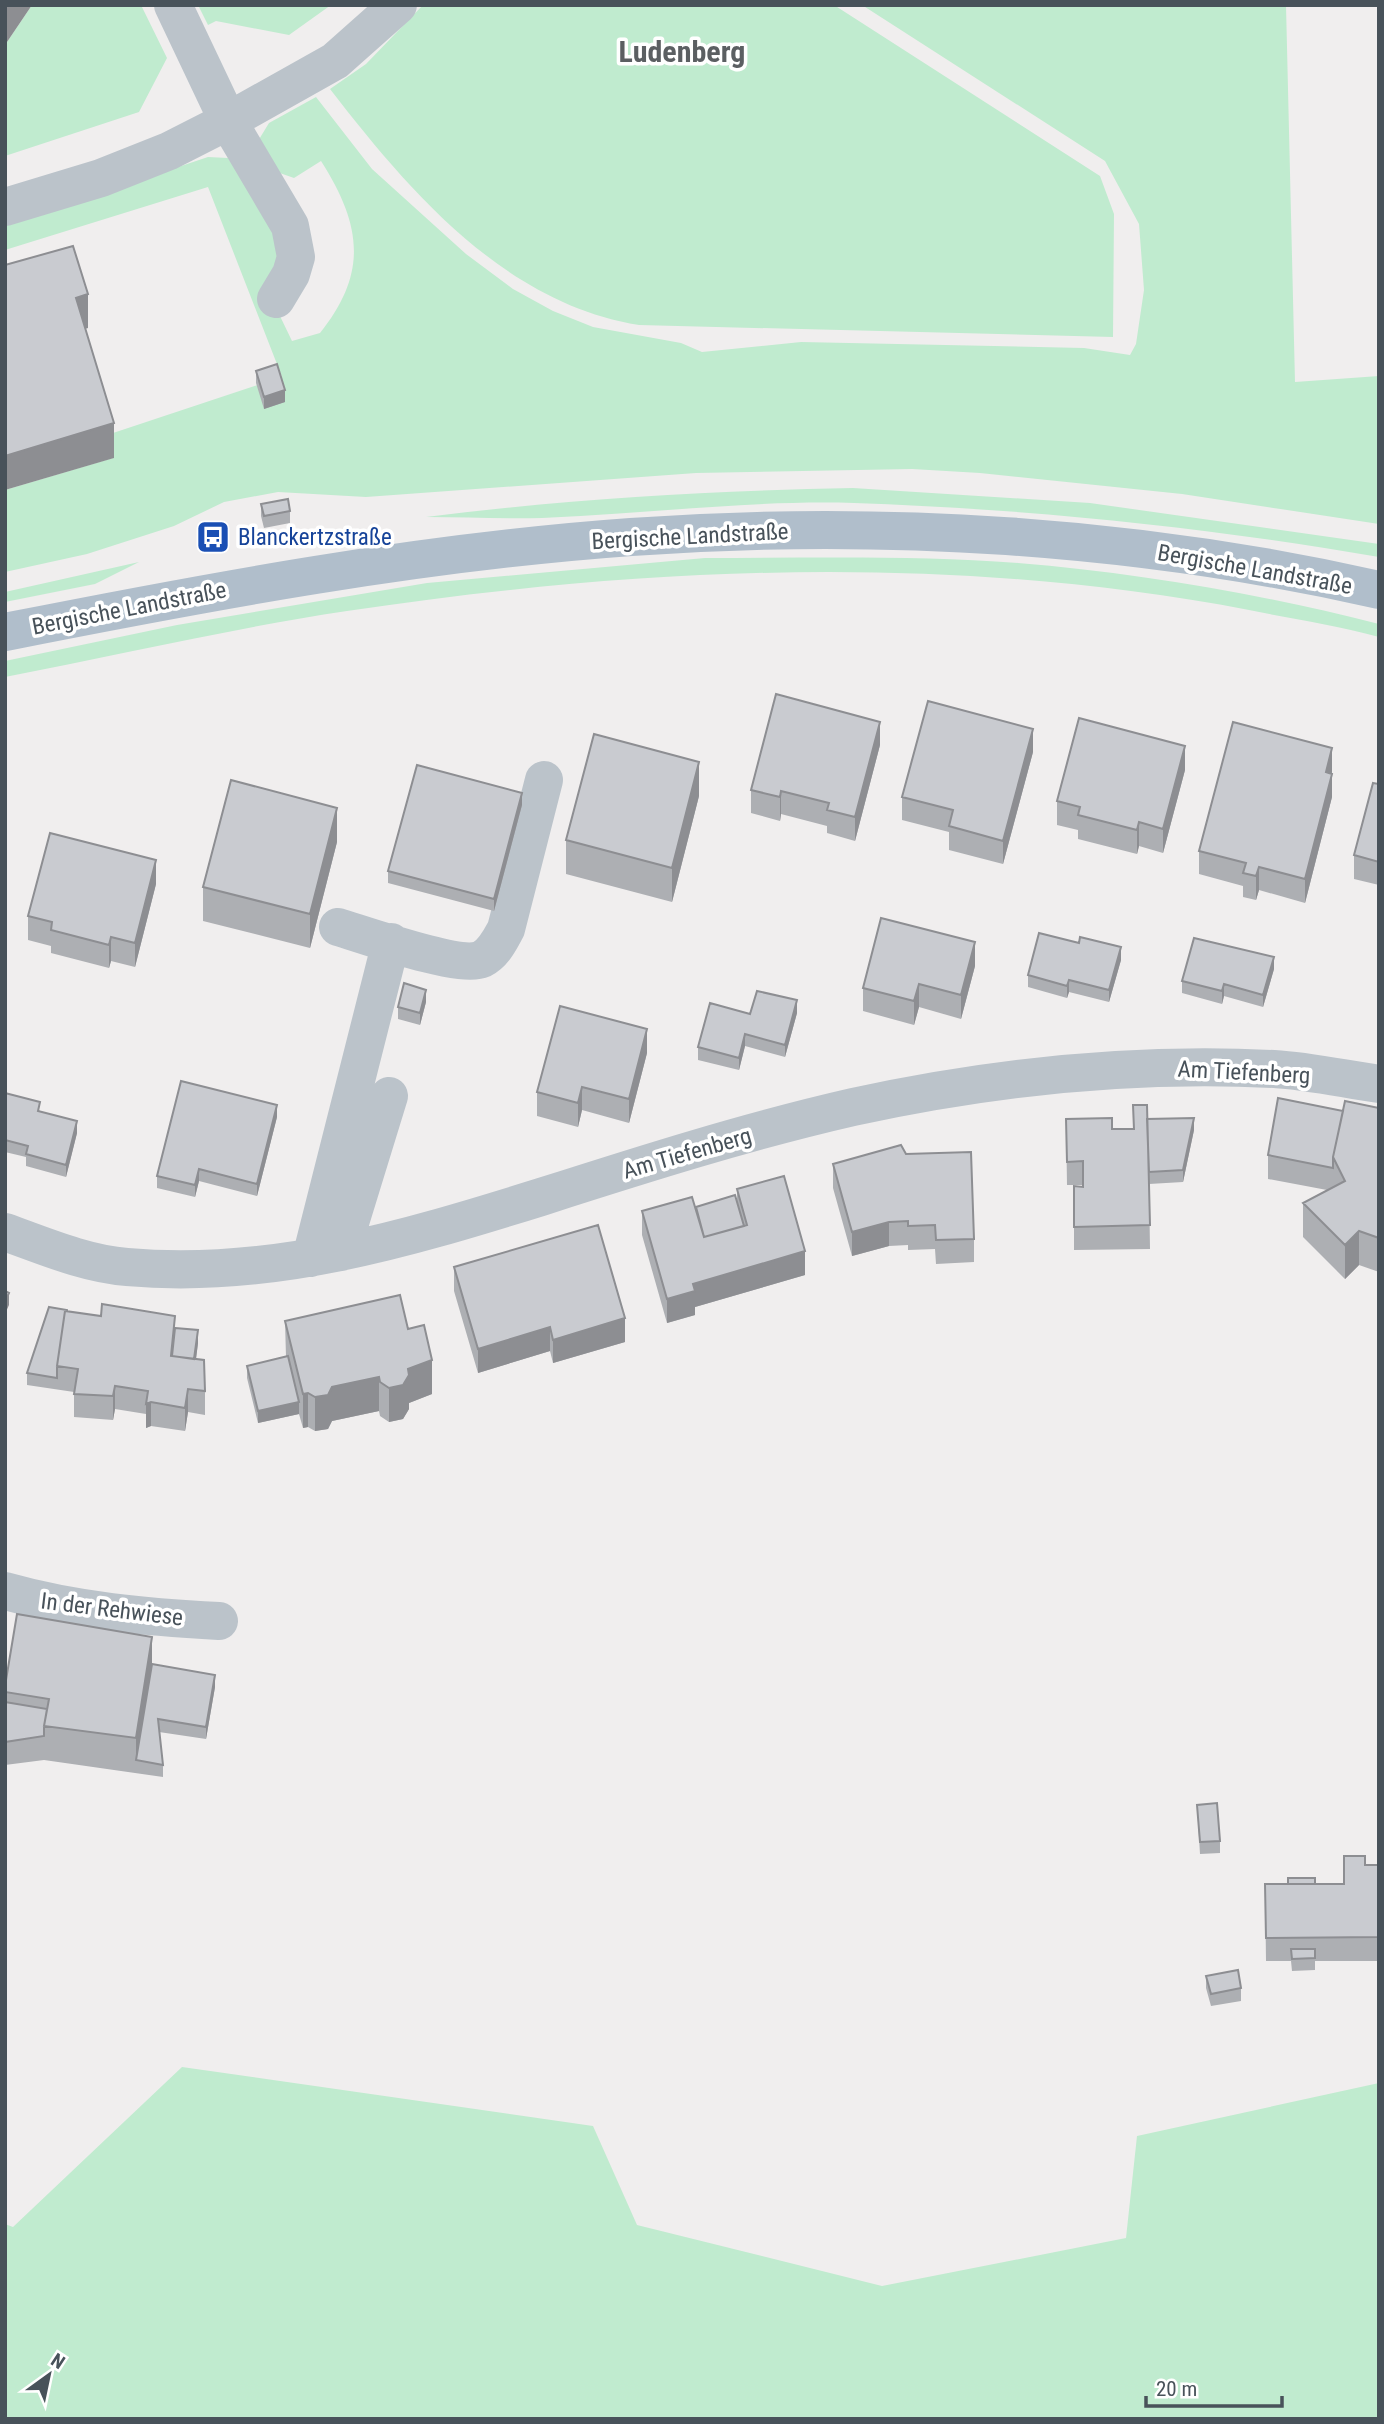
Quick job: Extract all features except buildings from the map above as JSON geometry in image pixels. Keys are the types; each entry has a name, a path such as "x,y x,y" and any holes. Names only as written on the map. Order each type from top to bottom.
{"main road":[{"name":"Bergische Landstraße","path":"5,632 213,592 471,553 633,536 793,530 975,535 1153,551 1379,590"}],"street":[{"path":"173,5 228,121 290,226 296,257 291,274 276,299"},
{"path":"5,208 101,178 169,151 228,121 335,61 398,5"},
{"path":"338,927 457,961 483,959 493,951 506,929 544,780"},
{"path":"326,1255 391,942"},
{"name":"Am Tiefenberg","path":"5,1232 56,1250 123,1267 191,1271 241,1268 388,1243 675,1155 853,1107 989,1083 1127,1067 1277,1069 1379,1084"},
{"path":"326,1255 389,1096"},
{"name":"In der Rehwiese","path":"5,1591 60,1606 153,1618 219,1621"}],"green space":[{"path":"32,5 141,5 167,58 139,112 5,156 5,45"},
{"path":"198,5 331,5 289,35 216,21 208,25"},
{"path":"423,5 834,5 1100,176 1114,214 1113,337 639,325 590,313 545,293 503,268 463,237 427,203 360,128 330,89 366,64"},
{"path":"862,5 1286,5 1295,382 1379,376 1379,524 1182,494 980,473 912,469 696,473 366,497 278,492 224,502 174,526 87,554 5,572 5,490 113,458 107,435 282,377 208,187 5,250 5,225 208,157 228,158 288,242 279,314 292,341 320,333 336,311 352,268 354,248 345,206 321,161 294,178 274,171 258,141 269,123 316,97 372,169 466,254 513,289 553,311 593,327 681,343 702,352 801,342 1084,348 1130,355 1136,344 1144,290 1139,224 1105,161"},
{"path":"853,488 1090,503 1379,544 1379,557 1249,537 1117,521 854,503 737,505 542,518 426,517 639,497"},
{"path":"705,558 940,559 1018,563 1109,573 1200,586 1335,613 1379,624 1379,637 1249,610 1137,592 1024,580 911,573 798,572 572,584 459,596 262,625 5,677 5,661 177,625 427,583"},
{"path":"139,562 95,584 5,602 5,592"},
{"path":"182,2067 593,2126 637,2225 882,2286 1126,2238 1137,2136 1379,2083 1379,2419 5,2419 5,2224 13,2227"}],"place":[{"name":"Blanckertzstraße","path":"213,537"}],"district":[{"name":"Ludenberg","path":"682,52"}]}
